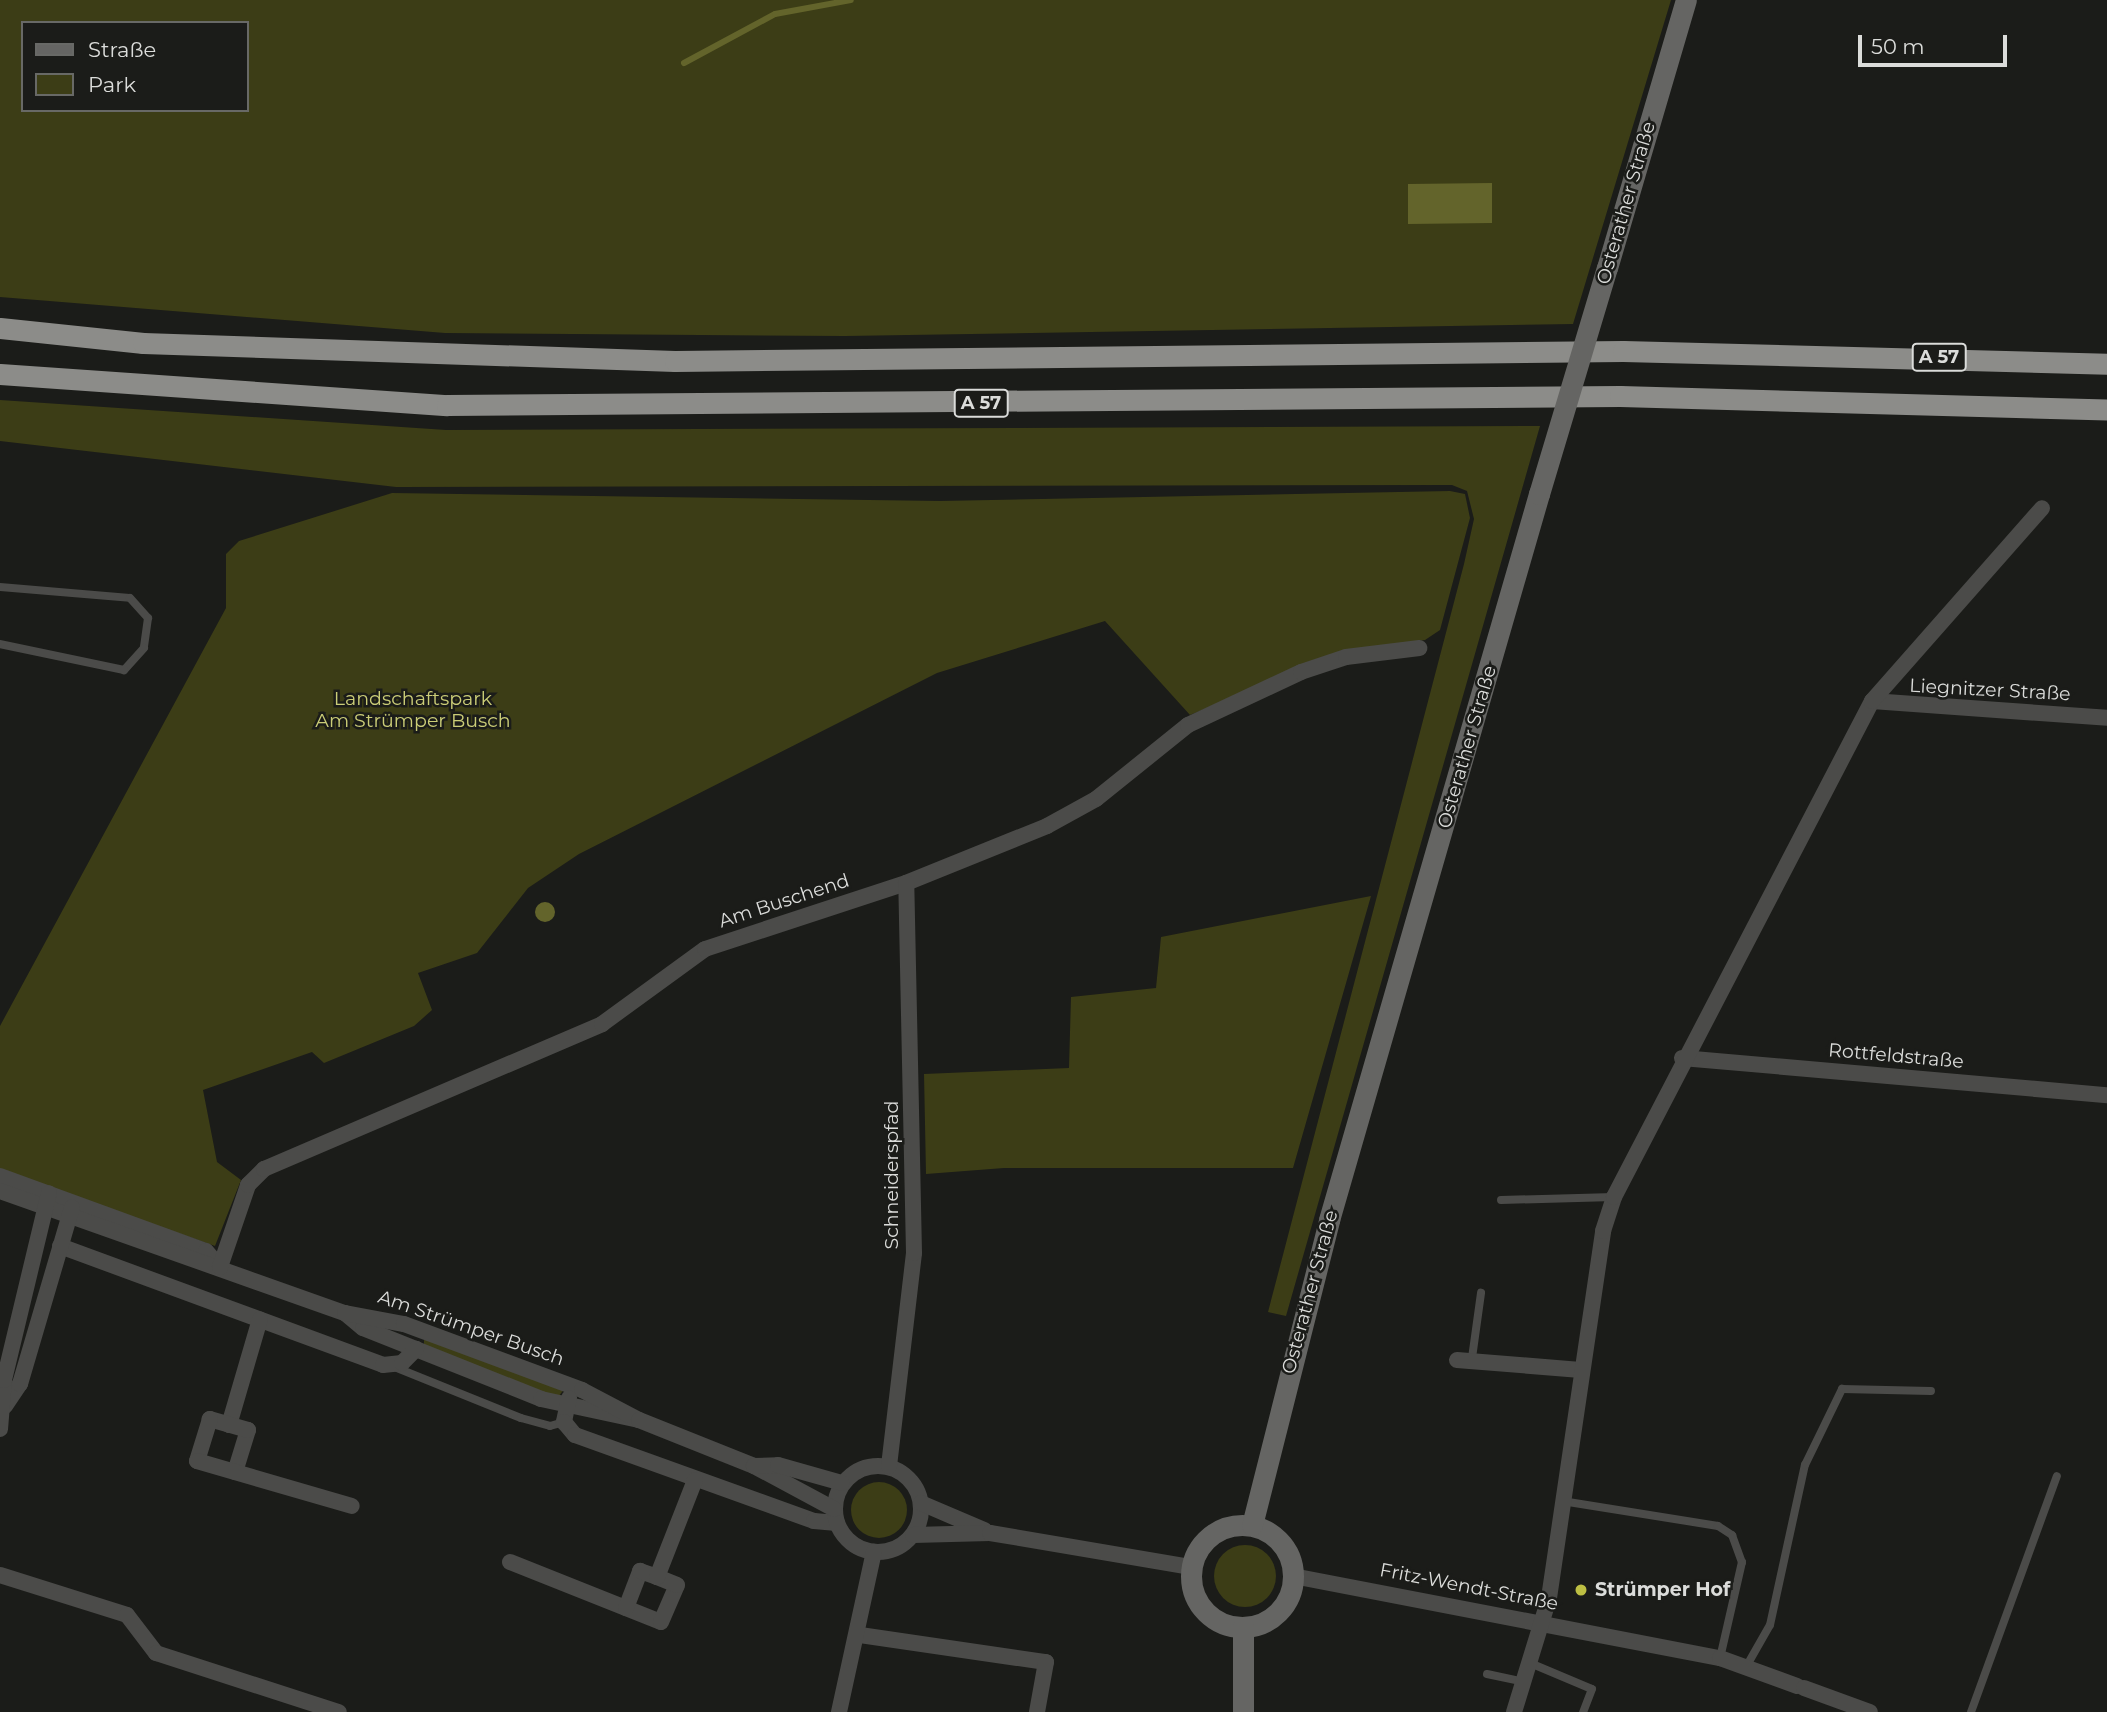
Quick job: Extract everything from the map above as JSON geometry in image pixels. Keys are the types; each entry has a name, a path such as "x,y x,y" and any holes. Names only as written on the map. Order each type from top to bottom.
{"highway":[{"name":"A 57","path":"0,328 157,343 675,361 1623,351 2107,364"},
{"name":"A 57","path":"0,374 447,405 1619,396 2107,410"}],"main road":[{"name":"Osterather Straße","path":"1252,1525 1329,1220 1539,494 1686,0"},
{"path":"1252,1525 1282,1543 1293,1576 1284,1606 1259,1625 1226,1625 1200,1605 1191,1567 1197,1552 1220,1529 1252,1525"},
{"path":"1243,1627 1243,1712"}],"street":[{"path":"1514,1712 1544,1623 1581,1370 1614,1197 1682,1058 1872,701 2042,508"},
{"name":"Am Buschend","path":"220,1267 248,1185 264,1169 603,1024 705,949 906,883 1077,810 1188,725 1249,696 1346,657 1419,648"},
{"name":"Liegnitzer Straße","path":"1872,701 2107,718"},
{"name":"Schneiderspfad","path":"889,1466 915,1212 906,883"},
{"name":"Rottfeldstraße","path":"1682,1058 2107,1095"},
{"name":"Am Strümper Busch","path":"0,1176 71,1209 206,1251 220,1267 345,1313 416,1349 565,1405 639,1420"},
{"name":"Am Strümper Busch","path":"0,1191 47,1200"},
{"path":"0,1429 5,1406 4,1380 47,1200"},
{"path":"5,1406 20,1384 71,1209"},
{"path":"60,1246 392,1366 416,1349"},
{"name":"Am Strümper Busch","path":"345,1313 404,1324 582,1390 639,1420 754,1466 836,1516"},
{"path":"229,1424 260,1320"},
{"path":"1464,1359 1581,1370"},
{"name":"Am Strümper Busch","path":"565,1405 582,1390"},
{"path":"565,1405 564,1422 575,1435 695,1480 836,1516"},
{"path":"235,1472 248,1430 209,1419 197,1461 352,1506"},
{"name":"Am Strümper Busch","path":"754,1466 778,1465 842,1483"},
{"path":"889,1466 911,1480 921,1503 913,1535 896,1549 874,1552 851,1543 836,1516 842,1483 863,1468 889,1466"},
{"path":"657,1577 695,1480"},
{"path":"921,1503 989,1533"},
{"path":"913,1535 989,1533 1191,1567"},
{"path":"839,1712 860,1635 874,1552"},
{"path":"510,1562 625,1608 661,1622 677,1584 640,1571 625,1608"},
{"path":"0,1575 127,1615 156,1653 339,1712"},
{"name":"Fritz-Wendt-Straße","path":"1293,1576 1720,1658 1870,1712"},
{"path":"860,1635 1045,1662 1037,1712"}],"lane":[{"path":"0,587 130,598 148,618 145,648 124,670 0,645"},
{"path":"1501,1200 1614,1197"},
{"path":"1464,1359 1481,1293"},
{"path":"392,1366 542,1425 564,1422"},
{"path":"1746,1667 1770,1625 1805,1465 1842,1389 1931,1391"},
{"path":"1971,1712 2057,1476"},
{"path":"1562,1501 1718,1526 1732,1535 1742,1562 1720,1658"},
{"path":"1530,1663 1592,1689 1583,1712"},
{"path":"1487,1674 1524,1682"}],"green space":[{"path":"0,0 1671,0 1573,324 845,336 445,333 0,297"},
{"path":"0,400 446,430 1540,426 1286,1316 1268,1312 1464,564 1474,519 1467,491 1452,485 396,487 0,441"},
{"name":"Landschaftspark Am Strümper Busch","path":"1450,491 1465,494 1470,518 1440,630 1425,640 1345,651 1190,715 1105,621 937,673 579,854 528,888 477,953 418,973 432,1010 414,1026 324,1063 312,1052 203,1090 217,1162 241,1180 215,1246 0,1171 0,1026 226,608 226,554 239,541 392,493 940,501"},
{"path":"1371,896 1293,1168 1004,1168 926,1174 924,1074 1069,1068 1071,997 1156,988 1161,937"},
{"path":"424,1337 564,1389 559,1396 545,1395 424,1348"},
{"path":"874,1482 884,1482 899,1490 905,1499 905,1521 899,1530 884,1538 874,1538 856,1526 851,1515 851,1505 863,1487"},
{"path":"1239,1545 1251,1545 1267,1554 1274,1564 1274,1588 1267,1598 1251,1607 1239,1607 1228,1602 1219,1593 1214,1582 1214,1570 1219,1559 1228,1550"}],"shaded area":[{"path":"1492,183 1492,223 1408,224 1408,184"},
{"path":"545,902 552,905 555,912 552,919 545,922 538,919 535,912 538,905"}],"waterway":[{"path":"684,63 775,14 851,0"}],"place":[{"name":"Strümper Hof","path":"1581,1590"}]}
